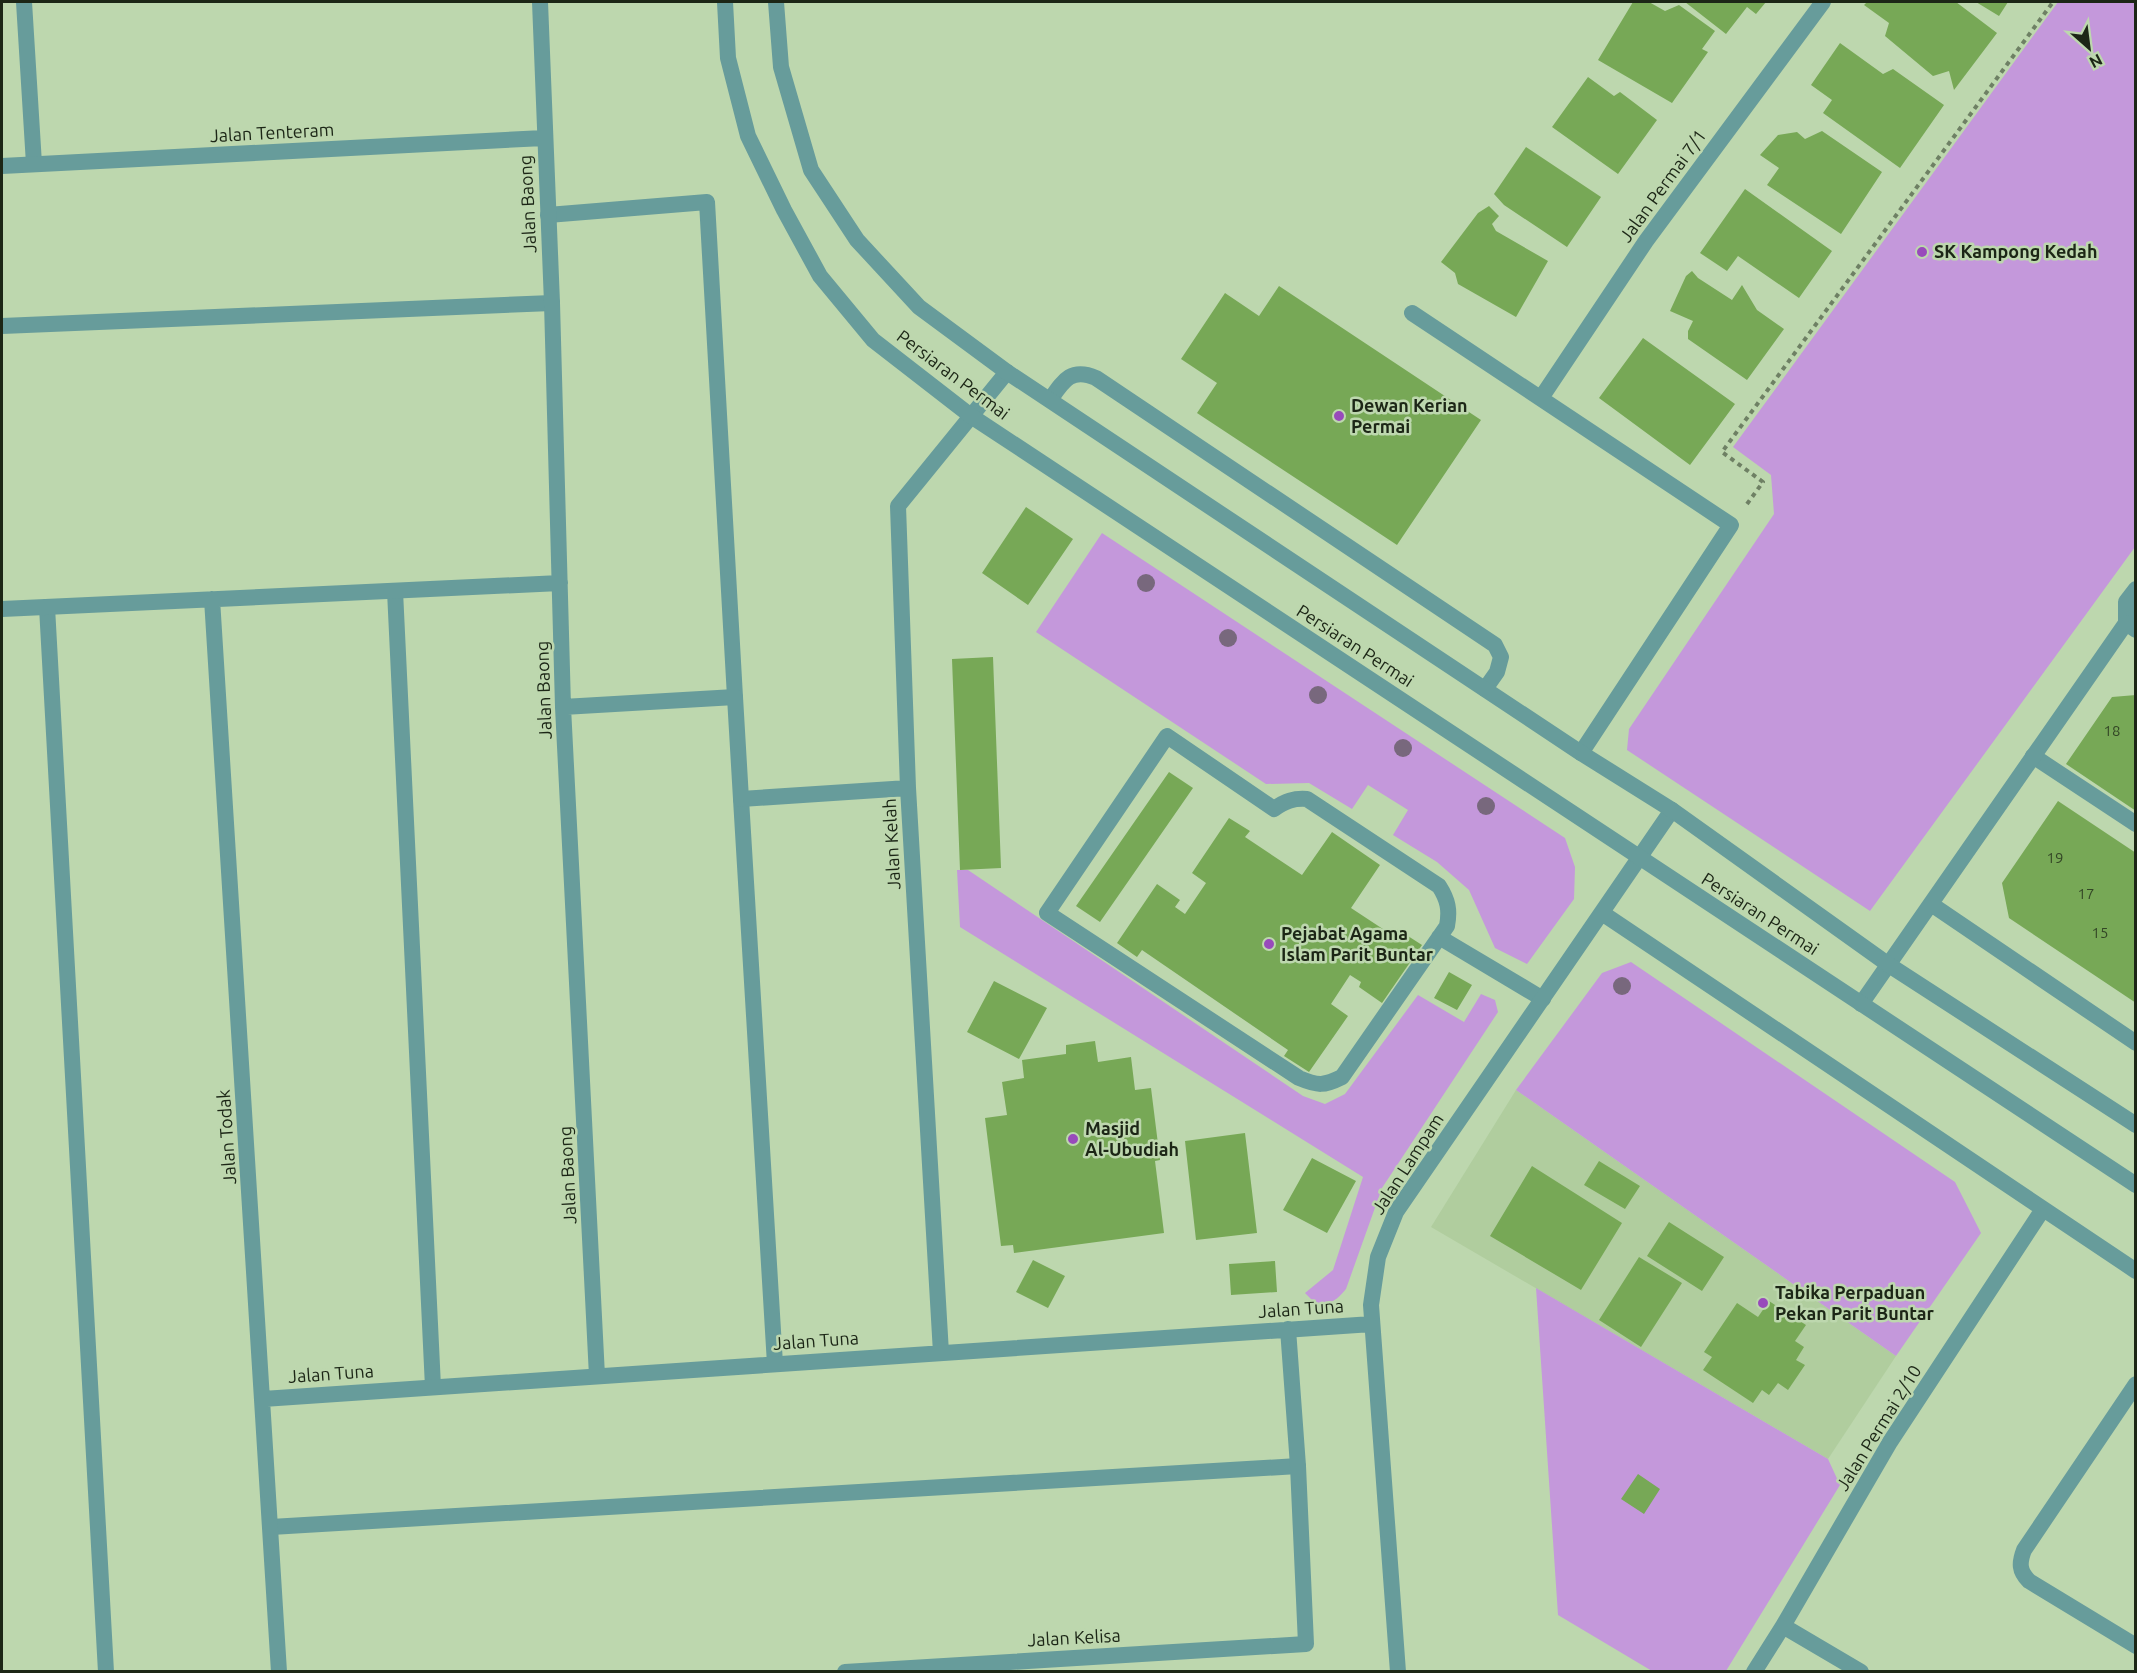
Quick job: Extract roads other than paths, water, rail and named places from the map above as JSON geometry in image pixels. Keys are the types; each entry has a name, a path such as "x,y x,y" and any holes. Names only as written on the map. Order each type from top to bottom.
{"street":[{"path":"24,2 34,164"},
{"name":"Jalan Baong","path":"540,2 552,303 563,707 597,1376"},
{"name":"Persiaran Permai","path":"725,2 728,58 748,136 820,276 873,340 971,416 2136,1185"},
{"name":"Persiaran Permai","path":"776,2 781,66 811,170 857,240 919,307 1006,372 1581,753 1672,810 1889,965 2136,1125"},
{"name":"Jalan Permai 7/1","path":"1540,398 1646,242 1822,2"},
{"name":"Jalan Tenteram","path":"2,166 544,138"},
{"path":"548,215 707,202 775,1364"},
{"path":"2,326 552,303"},
{"path":"1412,313 1731,525 1581,753"},
{"name":"Jalan Kelah","path":"941,1353 909,788 898,506 1006,372"},
{"path":"1050,400 1062,382 1071,376 1085,373 1106,385 1495,645 1501,657 1497,672 1485,689"},
{"path":"2,609 560,583"},
{"path":"1861,1004 2033,756 2131,626 2126,602 2136,589"},
{"path":"395,591 433,1387"},
{"name":"Jalan Todak","path":"212,599 279,1671"},
{"path":"47,607 106,1671"},
{"path":"563,707 735,697"},
{"path":"1167,736 1274,809 1284,801 1296,798 1307,799 1439,886 1447,898 1449,912 1447,926 1439,937 1342,1077 1327,1085 1299,1078 1047,913 1167,736"},
{"path":"2033,756 2136,824"},
{"path":"741,799 909,788"},
{"name":"Jalan Lampam","path":"1398,1671 1371,1305 1378,1257 1396,1212 1672,810"},
{"path":"1931,904 2136,1043"},
{"path":"1602,913 2136,1271"},
{"path":"1439,937 1543,999"},
{"name":"Jalan Permai 2/10","path":"1754,1671 1783,1626 1890,1442 2043,1209"},
{"name":"Jalan Tuna","path":"262,1399 1372,1324"},
{"path":"271,1527 1298,1466 1288,1329"},
{"path":"2136,1384 2024,1550 2020,1562 2022,1573 2029,1581 2136,1646"},
{"name":"Jalan Kelisa","path":"845,1671 1306,1644 1298,1466"},
{"path":"1783,1626 1861,1671"}],"place":[{"name":"SK Kampong Kedah","path":"1922,252"},
{"name":"Dewan Kerian Permai","path":"1339,416"},
{"name":"Pejabat Agama Islam Parit Buntar","path":"1269,944"},
{"name":"Masjid Al-Ubudiah","path":"1073,1139"},
{"name":"Tabika Perpaduan Pekan Parit Buntar","path":"1763,1303"}]}
